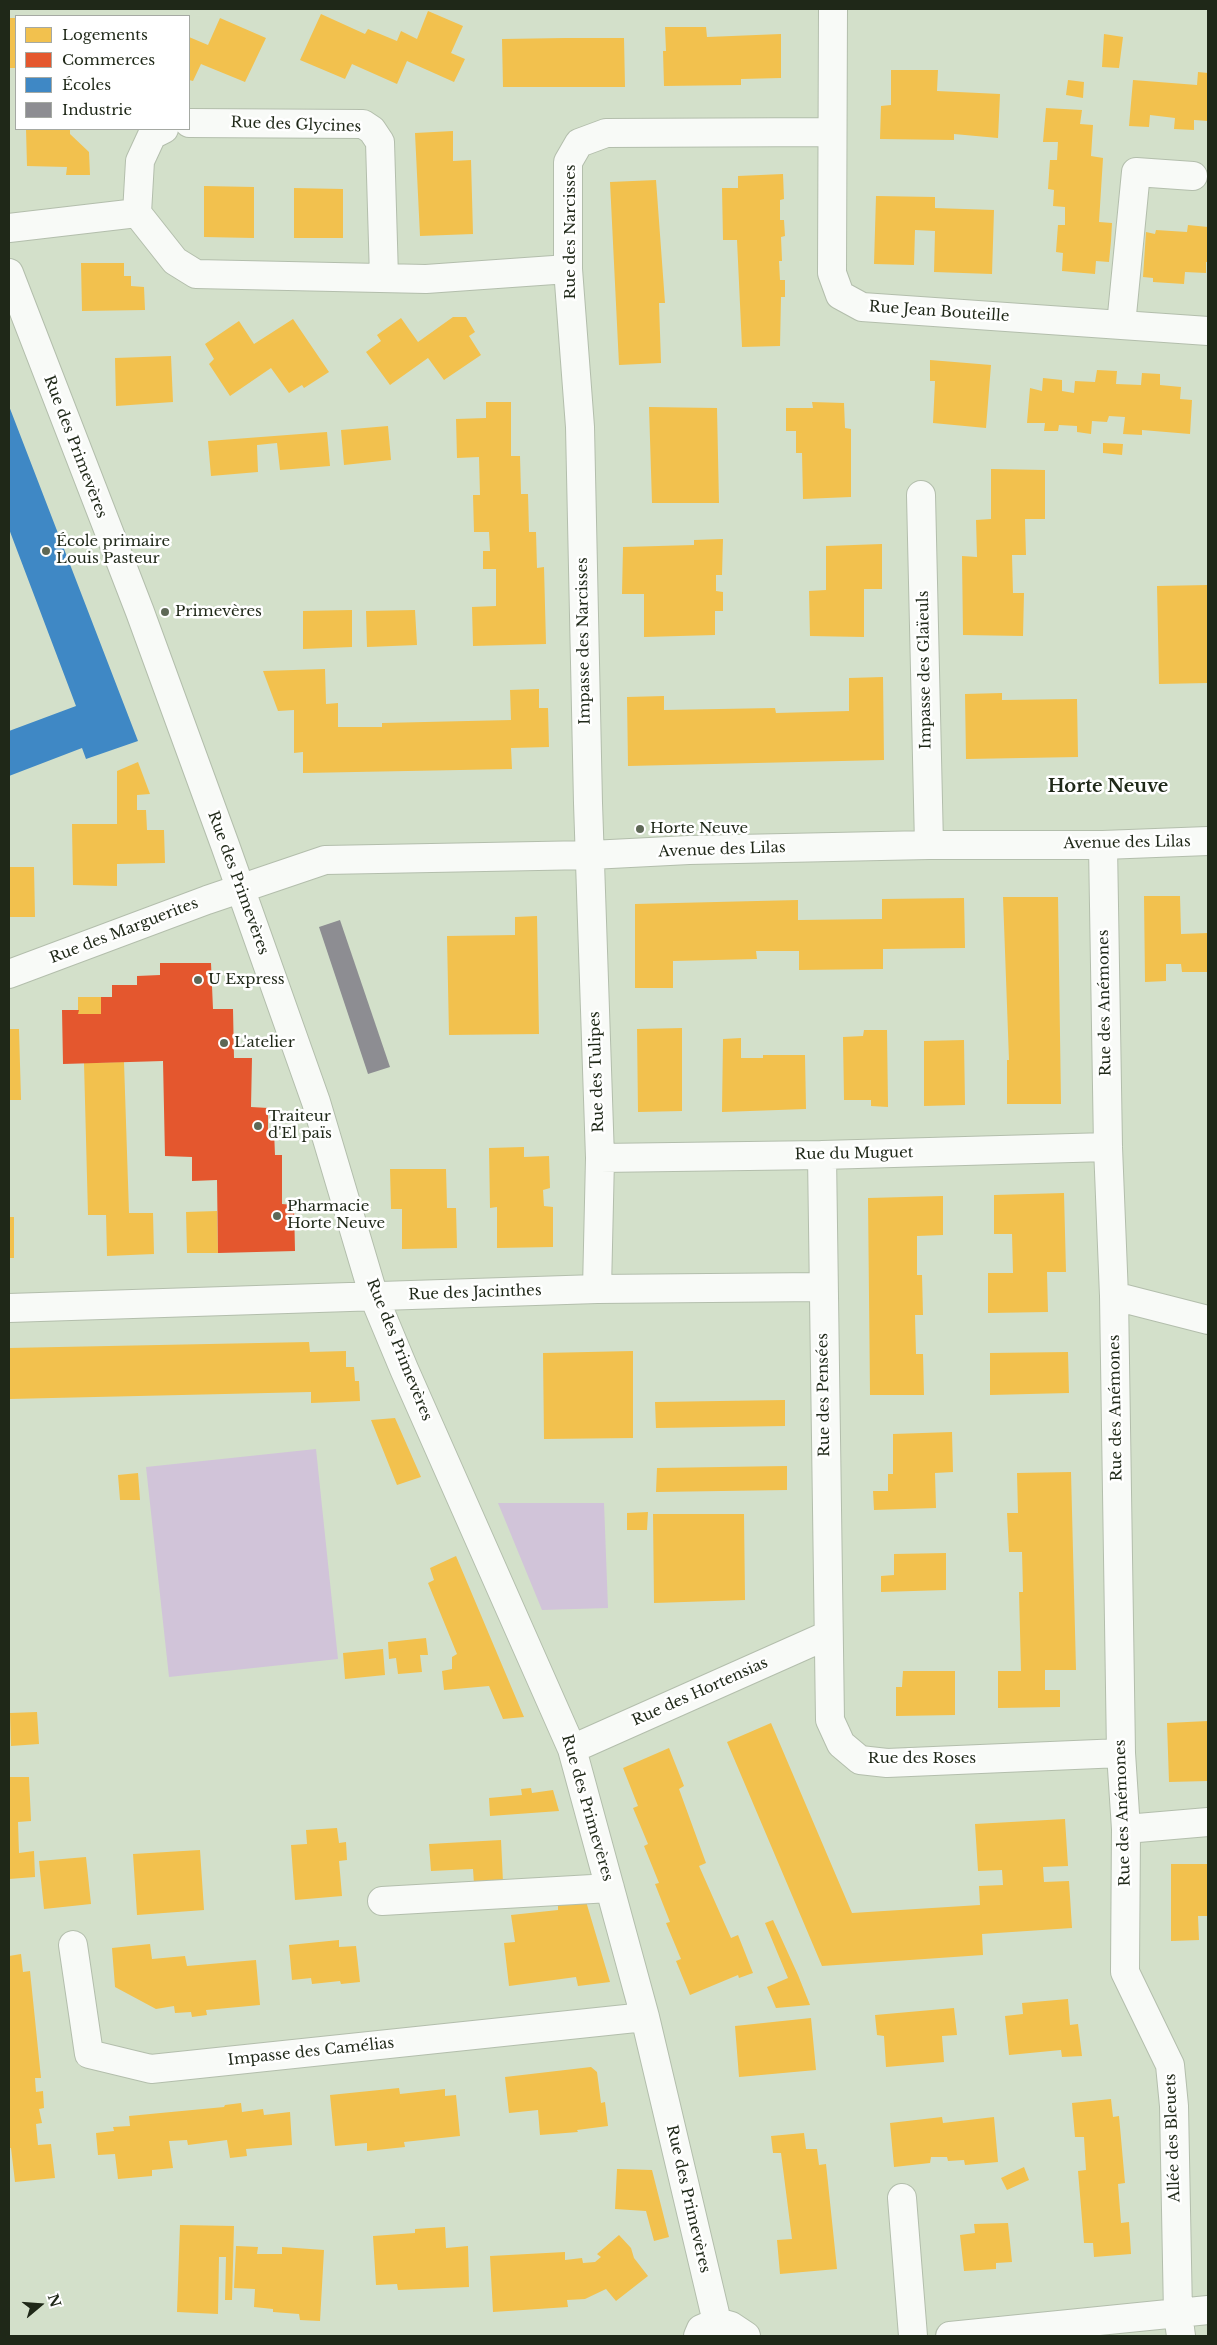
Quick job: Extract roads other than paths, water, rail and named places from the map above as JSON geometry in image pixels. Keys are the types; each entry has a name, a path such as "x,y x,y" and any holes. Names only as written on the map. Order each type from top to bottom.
{"street":[{"name":"Rue Jean Bouteille","path":"833,9 832,274 840,295 862,307 1208,331"},
{"name":"Rue des Glycines","path":"190,123 363,124 372,130 380,142 384,277"},
{"path":"162,130 152,135 140,161 137,213 175,261 196,274 426,279 568,268"},
{"name":"Rue des Narcisses","path":"580,427 568,268 568,162 579,144 606,133 832,132"},
{"path":"1122,325 1136,172 1193,176"},
{"path":"9,228 137,213"},
{"name":"Rue des Primevères","path":"9,273 143,621 240,888 316,1102 374,1297 572,1748 645,2016 707,2329"},
{"name":"Impasse des Narcisses","path":"580,427 591,856"},
{"name":"Impasse des Glaïeuls","path":"921,495 929,845"},
{"name":"Avenue des Lilas","path":"240,888 325,860 591,856 689,850 929,845 1103,845 1208,841"},
{"name":"Rue des Anémones","path":"1103,845 1108,1147 1114,1296 1121,1754 1126,1830 1125,1972"},
{"name":"Rue des Tulipes","path":"591,856 600,1158 597,1289"},
{"name":"Rue des Marguerites","path":"9,974 240,888"},
{"name":"Rue du Muguet","path":"600,1158 822,1155 1108,1147"},
{"name":"Rue des Pensées","path":"822,1155 822,1288 828,1635"},
{"name":"Rue des Jacinthes","path":"9,1308 597,1289 822,1288"},
{"path":"1114,1296 1208,1320"},
{"name":"Rue des Hortensias","path":"572,1748 828,1635"},
{"name":"Rue des Roses","path":"828,1635 830,1720 841,1744 860,1760 887,1763 1121,1754"},
{"path":"1126,1830 1208,1822"},
{"path":"382,1902 610,1888"},
{"name":"Impasse des Camélias","path":"73,1945 89,2054 150,2069 645,2016"},
{"name":"Allée des Bleuets","path":"1125,1972 1170,2065 1174,2106 1179,2325"},
{"path":"902,2198 913,2336"},
{"path":"950,2336 1179,2325 1208,2310"},
{"path":"707,2329 731,2326 746,2336"}],"place":[{"name":"École primaire Louis Pasteur","path":"46,551"},
{"name":"Primevères","path":"165,612"},
{"name":"Horte Neuve","path":"640,829"},
{"name":"U Express","path":"198,980"},
{"name":"L'atelier","path":"224,1043"},
{"name":"Traiteur d'El païs","path":"258,1126"},
{"name":"Pharmacie Horte Neuve","path":"277,1216"}],"district":[{"name":"Horte Neuve","path":"1108,787"}]}
